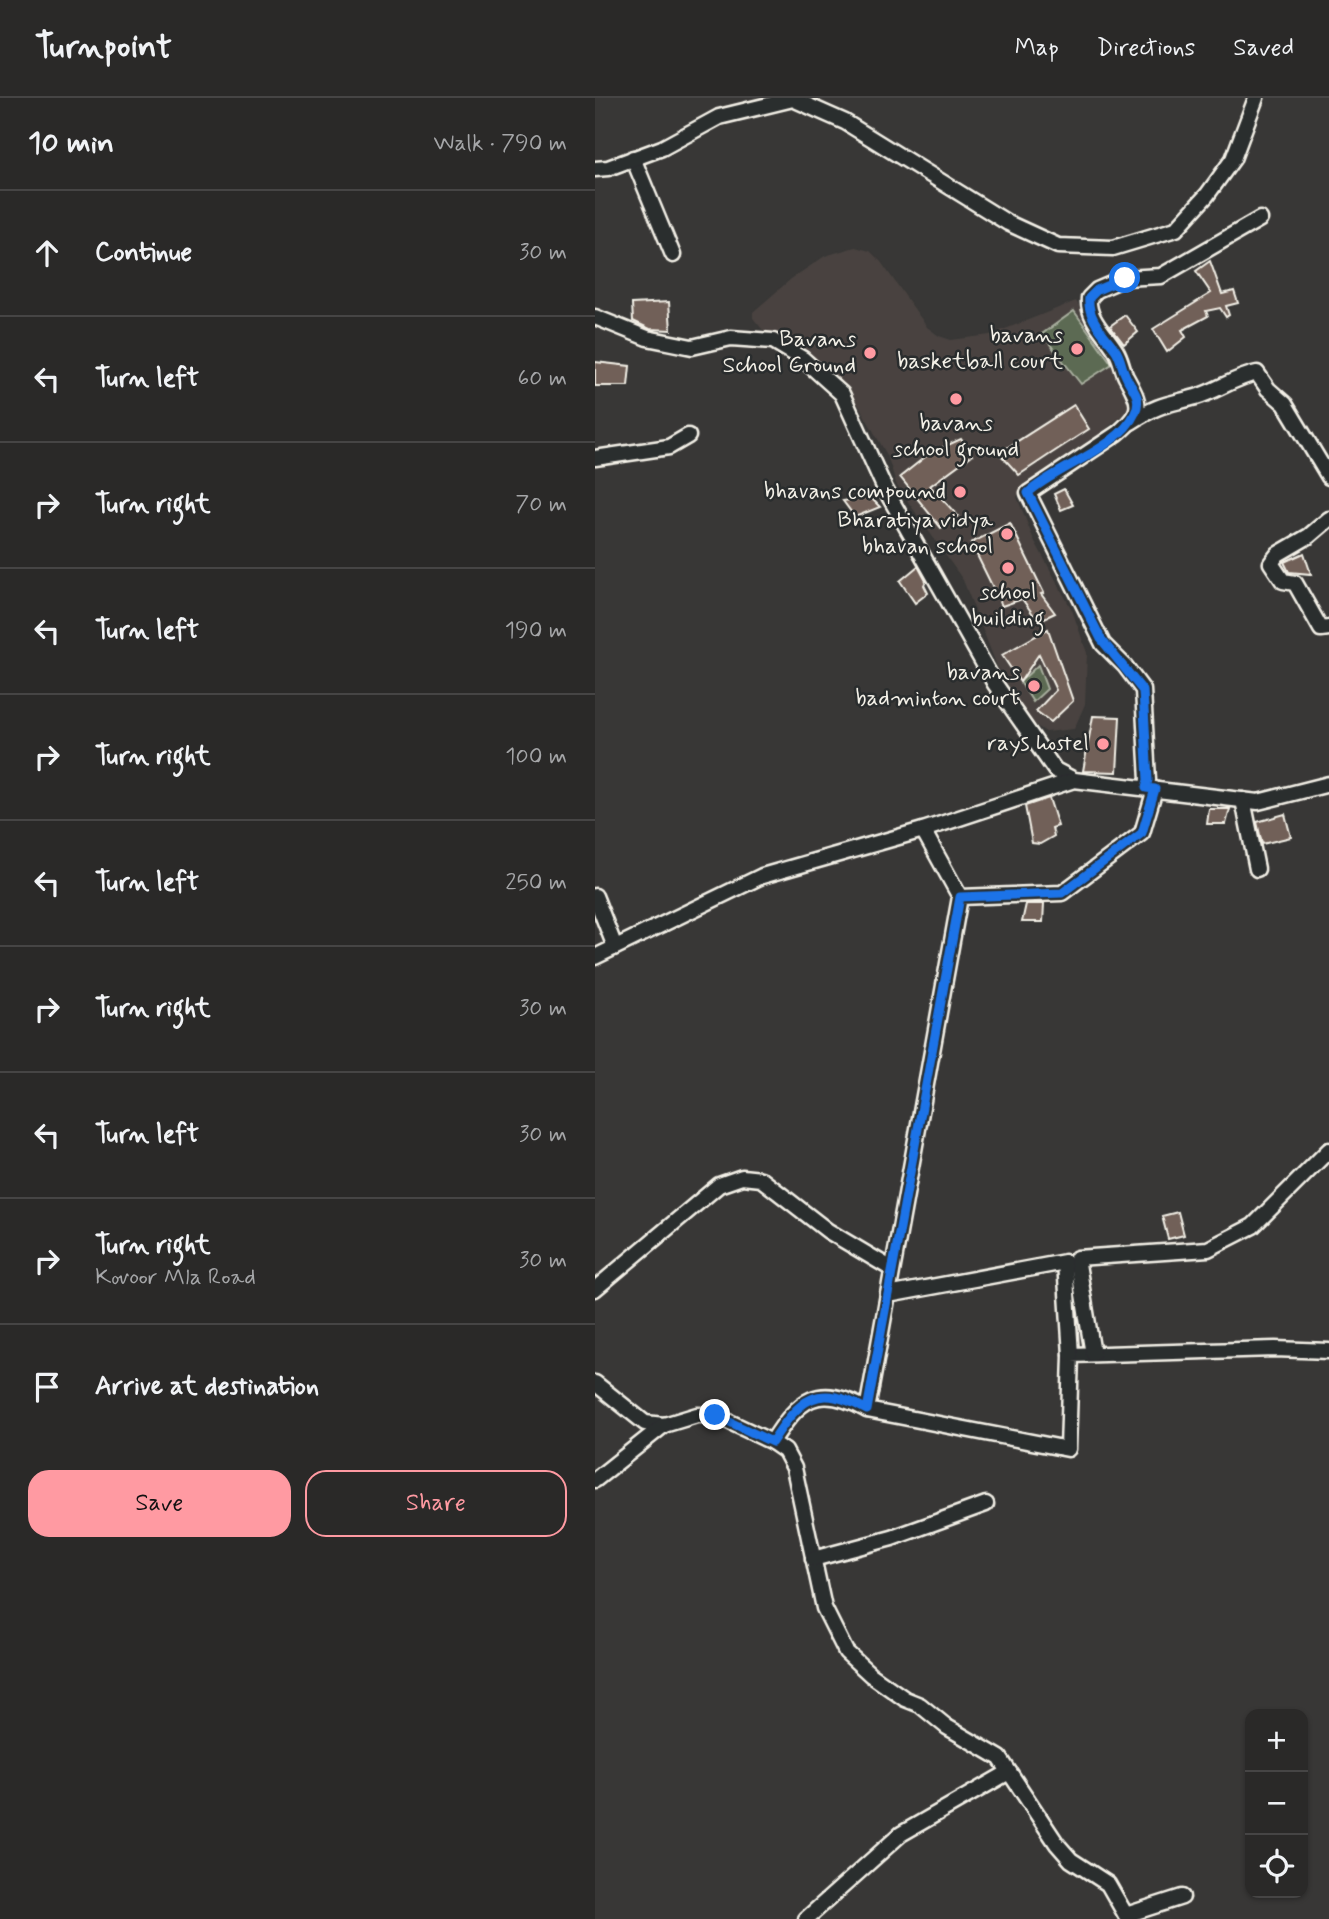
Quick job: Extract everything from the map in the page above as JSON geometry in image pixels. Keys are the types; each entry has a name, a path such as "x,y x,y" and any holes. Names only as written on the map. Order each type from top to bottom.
{"street":[{"path":"1244,98 1250,112"},
{"path":"595,169 662,148 719,117 793,99 845,122 1008,223 1058,246 1113,247 1176,229 1207,195 1233,159 1256,98"},
{"path":"633,158 673,255"},
{"path":"1131,422 1138,396 1115,349 1088,308 1089,298 1097,290 1125,278 1161,276 1260,219"},
{"path":"595,317 647,338 692,347 731,338 773,341 803,359 842,394 885,489 995,684 1055,770 1074,780 1258,802 1329,784"},
{"path":"960,897 1062,893 1142,833 1150,788 1143,691 1101,639 1028,493 1095,451 1153,408 1175,399 1198,397 1237,377 1257,373 1285,404 1329,477"},
{"path":"595,458 669,447 688,436"},
{"path":"1329,519 1309,536 1278,554 1271,564 1283,581 1295,583 1321,629 1329,628"},
{"path":"595,957 762,876 923,830 1074,780"},
{"path":"1243,800 1257,869"},
{"path":"867,1410 960,897 923,830"},
{"path":"595,896 615,947"},
{"path":"1093,1354 1077,1258 1208,1249 1252,1226 1329,1150"},
{"path":"595,1289 719,1185 742,1177 761,1179 828,1231 892,1269"},
{"path":"772,1442 791,1413 816,1396 843,1396 867,1410 1068,1449 1071,1355 1065,1262 888,1295"},
{"path":"1071,1355 1329,1350"},
{"path":"595,1383 645,1423 664,1425"},
{"path":"595,1480 664,1425 697,1415 715,1415 785,1451 794,1468 824,1608 846,1652 871,1675 905,1699 920,1705 947,1727 1000,1758 1057,1844 1071,1860 1108,1884 1127,1917 1182,1897"},
{"path":"813,1559 892,1538 986,1504"},
{"path":"806,1919 901,1834 1009,1772"}],"shaded area":[{"name":"bhavans compound","path":"855,247 870,251 881,262 927,327 939,336 951,340 990,335 1076,301 1111,355 1130,404 1126,412 1099,435 1025,483 1017,497 1033,538 1072,610 1087,653 1085,704 1074,729 1046,732 1025,714 997,666 963,580 897,486 887,455 858,404 788,342 763,330 753,318 753,312 791,279 825,256"}],"green space":[{"name":"bavans basketball court","path":"1074,311 1112,364 1081,384 1042,334"},
{"name":"bavans badminton court","path":"1038,665 1047,689 1033,702 1020,682"}],"building":[{"path":"1210,261 1222,294 1234,291 1238,303 1226,306 1229,315 1226,317 1220,308 1206,311 1208,316 1182,330 1186,337 1167,352 1153,329 1211,293 1196,271"},
{"path":"669,302 671,330 650,329 633,321 632,304"},
{"path":"1125,315 1138,332 1124,344 1110,326"},
{"path":"595,362 630,366 628,386 595,386"},
{"path":"1074,405 1089,429 1019,475 999,453"},
{"name":"school building","path":"961,439 972,455 930,486 958,516 941,528 900,477 930,453"},
{"path":"1064,489 1073,505 1061,510 1054,494"},
{"path":"870,497 880,507 855,517 843,501"},
{"name":"school building","path":"1010,523 1044,593 1041,594 1055,613 1038,621 1022,599 1002,606 971,543"},
{"path":"1304,553 1311,574 1289,572 1284,562"},
{"path":"918,566 926,581 924,585 928,593 915,603 900,581"},
{"name":"school building","path":"1048,629 1073,701 1051,722 1036,711 1056,690 1039,654 1020,682 1002,655"},
{"name":"rays hostel","path":"1093,716 1120,717 1117,772 1083,771"},
{"path":"1049,798 1058,826 1052,828 1054,836 1040,844 1032,843 1025,806"},
{"path":"1209,809 1230,809 1226,824 1207,824"},
{"path":"1285,814 1291,837 1262,844 1257,822"},
{"path":"1026,904 1044,904 1043,922 1022,922"},
{"path":"1178,1212 1184,1235 1168,1239 1162,1216"}],"place":[{"name":"bavans basketball court","path":"1077,349"},
{"name":"Bavans School Ground","path":"870,353"},
{"name":"bavans school ground","path":"956,399"},
{"name":"bhavans compound","path":"960,492"},
{"name":"Bharatiya vidya bhavan school","path":"1007,534"},
{"name":"school building","path":"1008,568"},
{"name":"bavans badminton court","path":"1034,686"},
{"name":"rays hostel","path":"1103,744"}],"route":[{"path":"715,1415 772,1442 791,1413 816,1396 843,1396 867,1410 960,897 1062,893 1142,833 1155,789 1146,788 1148,762 1144,744 1146,707 1143,691 1133,675 1101,639 1029,500 1028,493 1095,451 1131,422 1138,405 1138,396 1115,349 1088,308 1089,298 1097,290 1125,278"}]}
